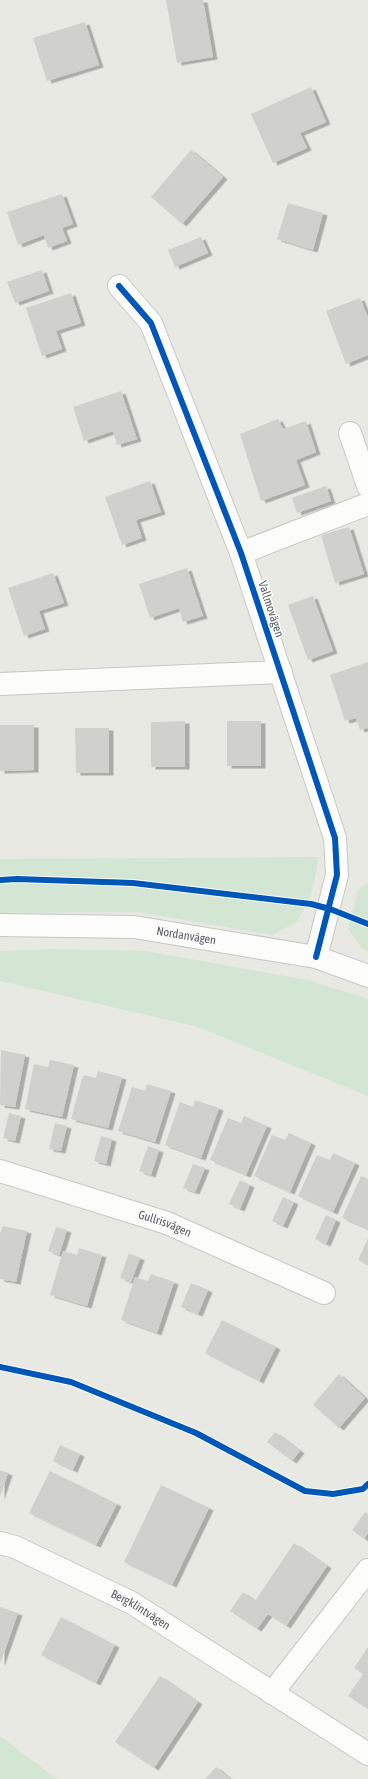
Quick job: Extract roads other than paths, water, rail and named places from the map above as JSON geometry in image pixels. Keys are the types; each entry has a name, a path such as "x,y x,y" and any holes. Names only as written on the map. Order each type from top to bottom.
{"street":[{"name":"Vallmovägen","path":"119,286 151,323 241,553 335,838 337,875 316,957"},
{"path":"350,432 368,486"},
{"path":"241,553 368,504"},
{"path":"0,684 281,672"},
{"name":"Nordanvägen","path":"0,925 134,927 316,957 368,976"},
{"name":"Gullrisvägen","path":"0,1170 167,1223 324,1293"},
{"name":"Bergklintvägen","path":"0,1543 15,1547 132,1603 368,1754"},
{"path":"272,1694 368,1570"}]}
